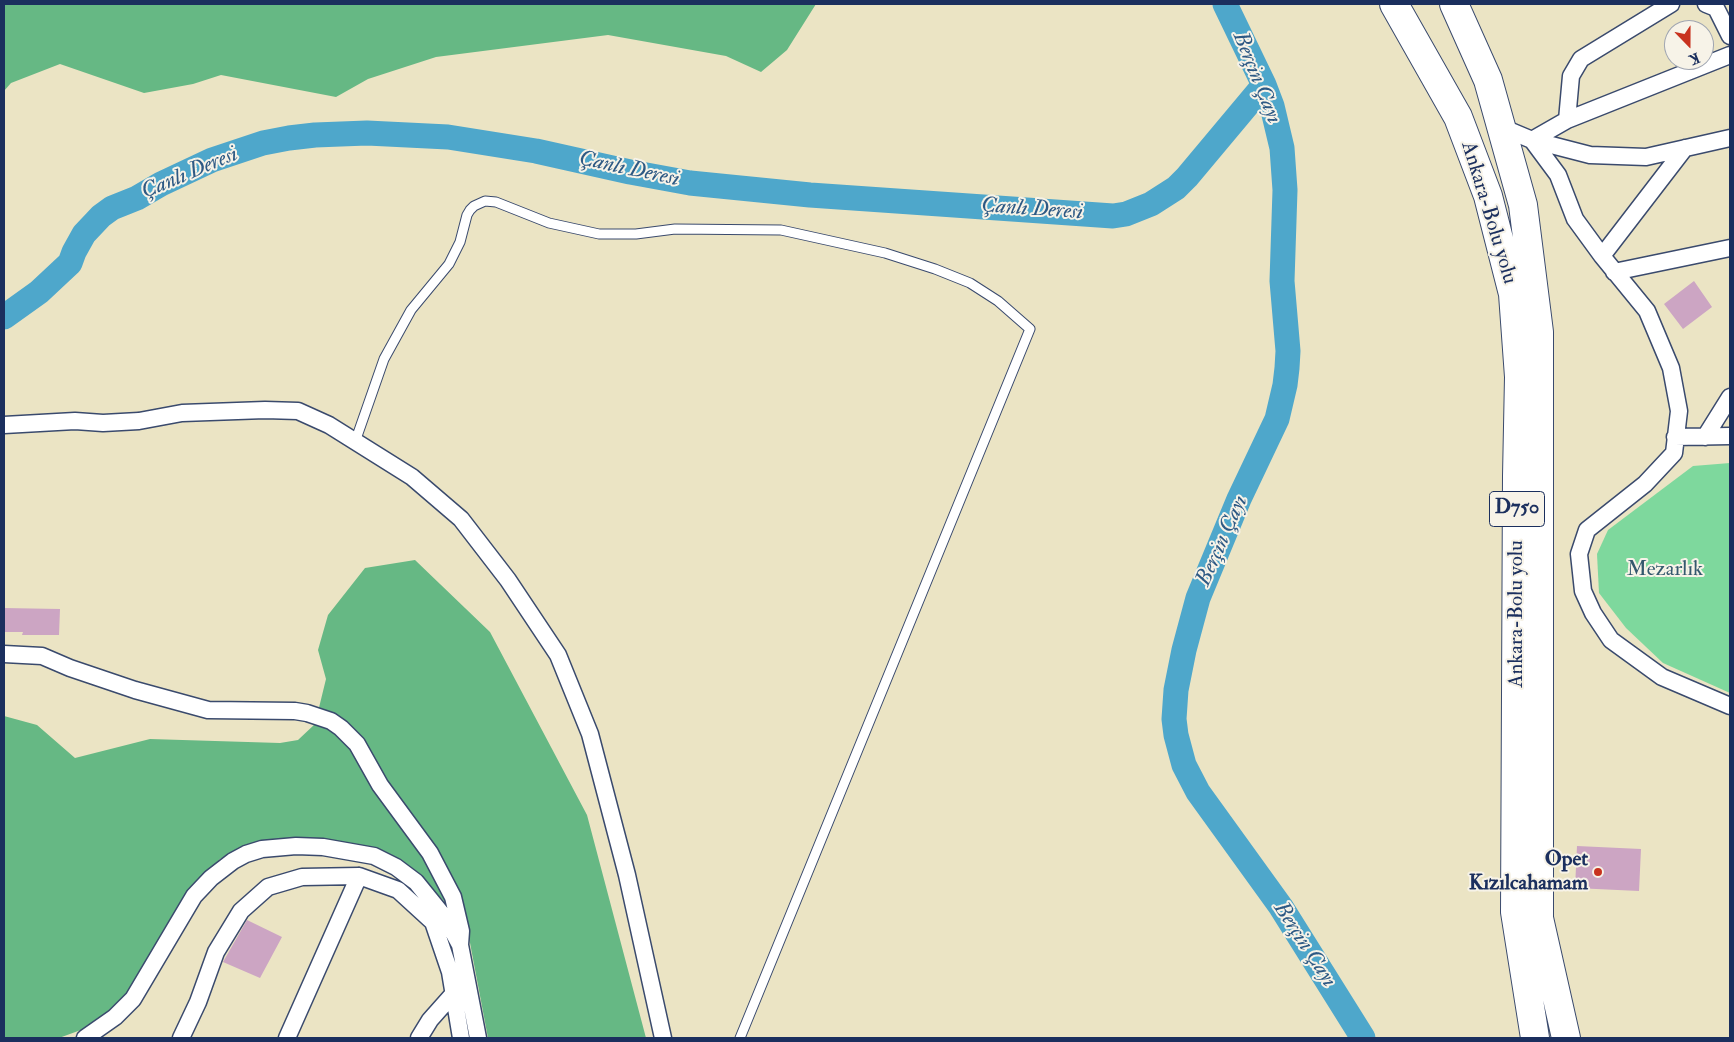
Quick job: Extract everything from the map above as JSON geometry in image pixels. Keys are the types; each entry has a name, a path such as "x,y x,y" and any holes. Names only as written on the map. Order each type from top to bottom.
{"highway":[{"name":"Ankara-Bolu yolu","path":"1394,4 1458,117 1488,196 1513,294 1519,377 1515,912 1534,1036"},
{"name":"Ankara-Bolu yolu","path":"1454,4 1488,80 1523,205 1539,332 1539,918 1566,1038"}],"street":[{"path":"1567,120 1571,76 1581,59 1671,4"},
{"path":"1706,4 1716,8 1730,36"},
{"path":"1532,140 1567,120 1730,55"},
{"path":"1501,127 1532,140 1590,154 1646,157 1730,138"},
{"path":"1532,140 1558,175 1575,219 1614,272 1646,311 1671,368 1679,411 1674,453 1645,484 1587,530 1579,554 1583,591 1611,640 1662,677 1730,706"},
{"path":"1602,256 1685,148"},
{"path":"1614,272 1730,248"},
{"path":"1706,437 1730,398"},
{"path":"4,425 139,421 182,412 298,411 329,425 412,477 461,519 508,580 558,655 590,734 627,875 663,1038"},
{"path":"1676,437 1730,436"},
{"path":"4,654 42,656 70,668 134,690 208,710 295,711 331,721 340,728 357,744 380,785 430,853 453,897 461,931 460,946 478,1038"},
{"path":"86,1038 110,1021 133,999 194,896 202,887 220,869 246,854 262,849 296,846 323,847 374,856 385,861 406,874 425,892 446,919 460,946"},
{"path":"286,1038 359,876"},
{"path":"181,1038 198,1002 216,952 241,911 268,887 302,877 359,876 398,890 432,922 450,972 461,1038"},
{"path":"419,1038 430,1020 454,993"}],"lane":[{"path":"356,442 384,359 410,310 449,264 460,242 465,220 470,210 485,201 496,202 549,223 598,234 636,234 675,229 781,230 885,253 935,269 970,283 998,301 1030,329 740,1038"}],"green space":[{"path":"4,4 816,4 787,50 761,72 726,56 608,35 436,57 368,79 336,97 221,75 193,84 144,93 60,64 11,83 4,91"},
{"name":"Mezarlık","path":"1730,463 1730,693 1663,663 1626,628 1599,593 1597,554 1608,530 1693,466"},
{"path":"415,560 490,632 587,815 646,1038 488,1038 467,927 441,898 403,862 366,846 300,840 256,842 220,859 194,887 125,999 89,1027 59,1038 4,1038 4,716 37,725 75,758 150,739 280,743 298,740 315,724 326,679 318,650 328,615 365,568"}],"building":[{"path":"1694,281 1712,307 1683,329 1664,304"},
{"path":"4,608 60,609 59,635 22,635 23,632 4,632"},
{"path":"1577,846 1641,849 1639,891 1575,888"},
{"path":"247,920 282,937 260,978 223,962"}],"waterway":[{"name":"Berçin Çayı","path":"1225,4 1264,85 1272,106 1282,148 1285,190 1282,281 1288,351 1287,368 1277,419 1239,499 1198,598 1184,650 1176,690 1174,719 1176,735 1184,765 1198,792 1281,907 1363,1038"},
{"name":"Çanlı Deresi","path":"4,317 39,292 70,263 84,234 101,216 112,208 137,198 161,184 212,160 263,143 289,138 367,133 448,137 536,151 690,183 810,195 1113,216 1126,214 1151,204 1176,188 1264,85"}],"place":[{"name":"Opet Kızılcahamam","path":"1598,872"}]}
